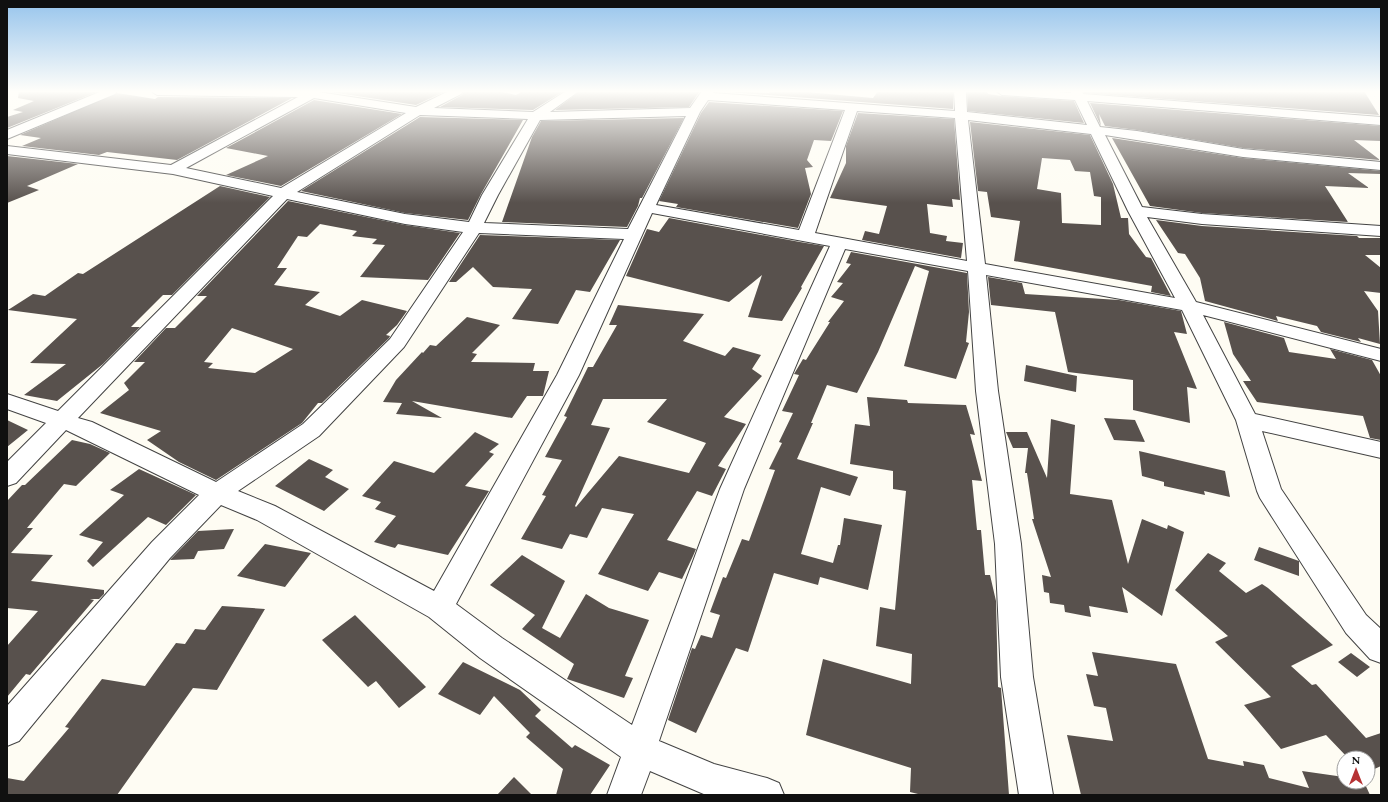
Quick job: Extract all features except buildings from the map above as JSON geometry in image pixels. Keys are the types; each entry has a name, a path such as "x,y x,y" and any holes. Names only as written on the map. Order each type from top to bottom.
{"street":[{"path":"7,135 23,128"},
{"path":"173,170 248,128"},
{"path":"7,477 284,193 390,128"},
{"path":"7,730 161,550 217,493 311,430 397,343 474,228 490,195 529,128"},
{"path":"439,608 568,375 634,234 686,128"},
{"path":"806,236 844,128"},
{"path":"963,128 970,194 987,391 1008,544 1017,677 1036,795"},
{"path":"1082,128 1243,153 1381,166"},
{"path":"1096,130 1136,211 1189,306 1247,420 1269,490 1356,624 1381,650"},
{"path":"7,150 173,170 405,219 474,228 634,234"},
{"path":"648,208 806,236 839,244 1189,306 1381,355"},
{"path":"1136,211 1202,219 1381,231"},
{"path":"624,795 732,489 839,244"},
{"path":"7,401 84,428 217,493 266,513 439,608 491,648 640,750 714,781 767,795"},
{"path":"1247,420 1381,450"}]}
